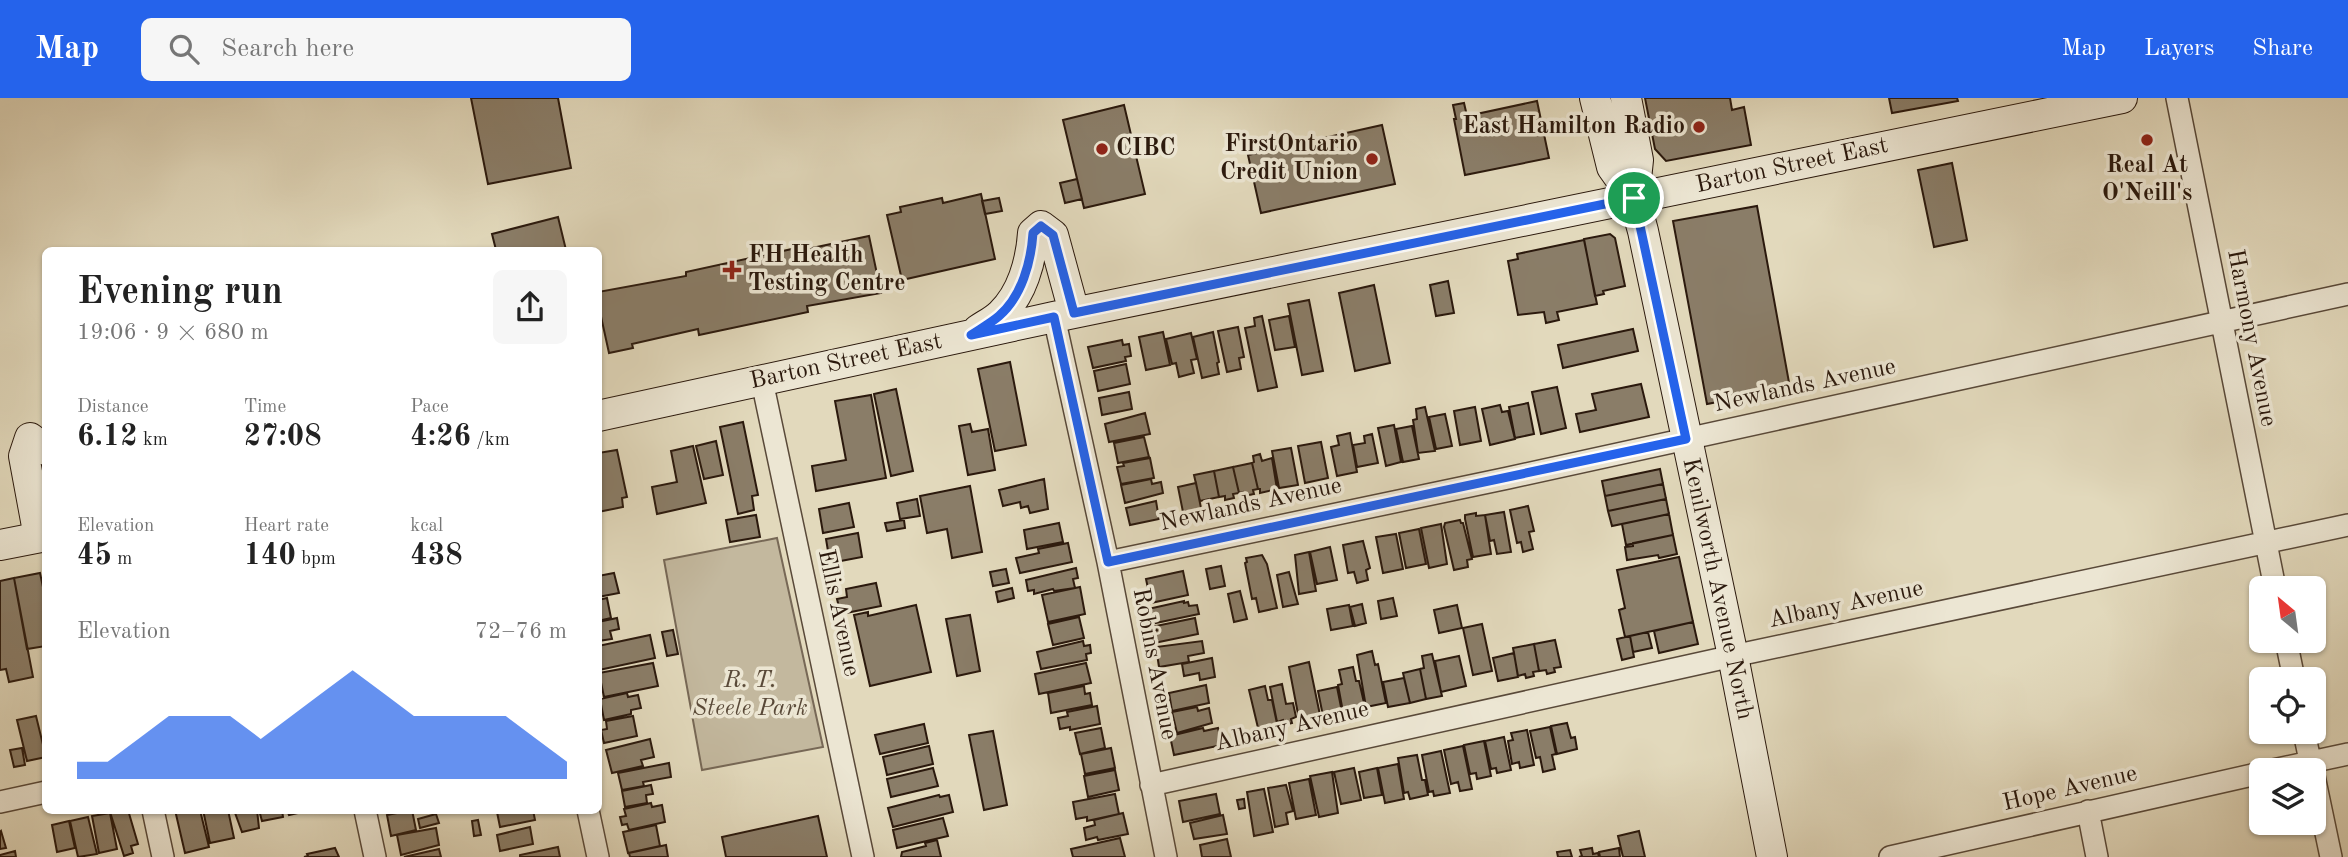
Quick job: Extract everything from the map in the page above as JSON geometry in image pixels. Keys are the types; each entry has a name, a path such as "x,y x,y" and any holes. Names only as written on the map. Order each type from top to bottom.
{"main road":[{"name":"Kenilworth Avenue North","path":"1595,98 1612,167 1634,198"},
{"name":"Kenilworth Avenue North","path":"1626,98 1638,160 1634,198 1733,656 1772,857"},
{"name":"Barton Street East","path":"602,415 1064,315 1634,198 2082,102 2122,98"},
{"path":"971,335 1000,315 1017,294 1032,251 1033,233 1041,226 1053,235 1064,315"},
{"path":"0,545 42,536 24,456 30,438 42,447"}],"street":[{"name":"Harmony Avenue","path":"2177,98 2273,576"},
{"name":"Newlands Avenue","path":"1108,562 2348,295"},
{"name":"Robins Avenue","path":"1064,315 1108,562 1166,857"},
{"name":"Ellis Avenue","path":"762,381 863,857"},
{"name":"Albany Avenue","path":"1151,785 1733,656 2348,525"},
{"path":"2326,763 2348,754"},
{"name":"Hope Avenue","path":"1890,857 2249,776"},
{"path":"0,802 42,794"},
{"path":"2088,811 2097,857"},
{"path":"154,814 163,857"},
{"path":"366,814 375,857"},
{"path":"589,814 598,857"},
{"path":"2326,834 2331,857"}],"green space":[{"name":"R. T. Steele Park","path":"777,538 823,747 702,770 664,560"}],"building":[{"path":"471,98 558,98 571,168 488,184"},
{"name":"East Hamilton Radio","path":"1645,98 1730,98 1732,110 1744,107 1751,145 1666,161 1655,149"},
{"path":"1889,98 1957,98 1958,101 1892,113"},
{"path":"1537,101 1549,158 1465,175 1453,105 1464,103 1467,116"},
{"name":"CIBC","path":"1124,105 1145,194 1084,208 1063,120"},
{"path":"1382,125 1395,184 1261,213 1248,155"},
{"path":"1952,163 1967,240 1934,247 1918,170"},
{"path":"1077,179 1082,199 1065,203 1060,183"},
{"path":"981,194 995,259 902,280 887,215 901,212 900,207 942,198 943,203"},
{"path":"999,198 1002,211 985,214 982,201"},
{"path":"1757,206 1790,388 1707,404 1673,221"},
{"path":"558,217 565,247 495,247 492,234"},
{"path":"1610,234 1615,238 1625,286 1603,291 1604,294 1595,296 1584,239"},
{"path":"869,236 881,293 807,306 808,312 699,335 698,329 632,344 633,348 609,353 602,321 602,291 686,276 686,272 792,249 793,252"},
{"path":"1584,240 1597,304 1557,312 1559,320 1546,323 1544,312 1518,315 1508,261 1518,259 1517,254"},
{"path":"1448,281 1454,313 1436,316 1430,285"},
{"path":"1374,285 1390,363 1355,371 1339,293"},
{"path":"1309,300 1323,371 1302,375 1288,304"},
{"path":"1262,316 1277,387 1258,391 1245,328 1255,326 1254,318"},
{"path":"1289,316 1295,347 1275,350 1269,320"},
{"path":"1238,327 1244,357 1239,358 1241,369 1227,372 1218,331"},
{"path":"1633,329 1638,351 1563,368 1558,345"},
{"path":"1163,332 1170,365 1146,370 1139,337"},
{"path":"1213,332 1219,374 1202,378 1193,337"},
{"path":"1191,333 1197,359 1191,360 1194,373 1179,377 1176,363 1172,364 1166,339"},
{"path":"1122,340 1123,345 1129,344 1131,356 1125,357 1126,361 1093,368 1088,347"},
{"path":"1010,362 1026,445 995,451 978,369"},
{"path":"1126,364 1130,384 1098,391 1094,371"},
{"path":"1641,384 1649,417 1580,432 1576,414 1596,410 1592,394"},
{"path":"1557,387 1566,428 1541,434 1532,392"},
{"path":"896,389 913,471 891,476 874,394"},
{"path":"1129,392 1132,409 1102,415 1099,398"},
{"path":"871,395 886,478 816,491 812,466 846,460 835,401"},
{"path":"1528,403 1534,434 1515,438 1509,407"},
{"path":"1500,405 1502,412 1508,411 1515,439 1490,445 1482,409"},
{"path":"1425,407 1435,451 1418,453 1413,420 1417,419 1416,409"},
{"path":"1475,407 1481,441 1460,445 1454,411"},
{"path":"1145,413 1150,434 1109,442 1105,424"},
{"path":"1445,414 1452,446 1436,449 1429,417"},
{"path":"743,422 758,495 752,496 754,510 738,514 720,427"},
{"path":"970,424 972,432 988,429 995,470 968,475 959,426"},
{"path":"1394,425 1401,462 1386,466 1378,428"},
{"path":"1412,426 1419,459 1403,462 1396,429"},
{"path":"1350,433 1357,472 1337,476 1331,447 1339,445 1337,436"},
{"path":"1372,434 1378,463 1357,467 1353,445 1365,443 1364,436"},
{"path":"1144,437 1149,457 1118,463 1114,443"},
{"path":"716,441 723,475 704,479 696,446"},
{"path":"1321,442 1328,478 1305,483 1298,446"},
{"path":"693,446 706,503 657,514 652,487 677,482 671,451"},
{"path":"1291,448 1298,485 1279,488 1272,451"},
{"path":"617,450 627,497 622,498 623,507 602,511 602,452"},
{"path":"1260,454 1262,461 1272,458 1277,489 1260,493 1252,463 1253,456"},
{"path":"1150,458 1154,478 1121,484 1117,467 1124,466 1123,463"},
{"path":"1252,463 1258,489 1253,490 1254,494 1244,496 1243,492 1239,493 1233,467"},
{"path":"1233,467 1239,493 1233,494 1234,498 1225,500 1225,496 1219,497 1214,471"},
{"path":"1660,469 1663,484 1605,496 1602,481"},
{"path":"1214,471 1219,497 1200,501 1194,475"},
{"path":"1044,479 1048,509 1030,513 1028,506 1021,508 1020,502 1003,506 999,490"},
{"path":"1151,479 1152,484 1161,482 1163,493 1125,503 1121,485"},
{"path":"1196,483 1202,513 1184,517 1178,487"},
{"path":"1663,484 1666,499 1608,511 1605,496"},
{"path":"970,486 982,552 952,558 947,529 927,533 920,496"},
{"path":"917,499 920,516 900,519 897,503"},
{"path":"1666,499 1669,514 1612,526 1608,511"},
{"path":"1156,501 1159,519 1130,525 1126,508"},
{"path":"849,503 854,527 823,533 819,509"},
{"path":"1528,506 1534,531 1529,532 1533,549 1523,552 1521,542 1517,543 1510,510"},
{"path":"1504,512 1511,552 1497,554 1494,540 1490,541 1485,515"},
{"path":"1476,513 1476,516 1485,515 1491,554 1473,557 1465,515"},
{"path":"1669,514 1673,535 1626,545 1622,524"},
{"path":"756,515 760,537 730,542 726,520"},
{"path":"904,520 905,528 887,531 885,523"},
{"path":"1460,520 1472,559 1467,560 1468,567 1454,570 1444,527 1445,523"},
{"path":"1059,523 1063,542 1027,549 1024,530"},
{"path":"1441,524 1447,564 1429,568 1421,528"},
{"path":"1419,529 1426,564 1406,568 1399,533"},
{"path":"858,533 862,557 830,563 826,539"},
{"path":"1396,534 1403,569 1383,573 1376,537"},
{"path":"1673,535 1677,554 1627,560 1625,547"},
{"path":"1363,541 1370,568 1366,570 1368,580 1357,583 1354,572 1348,573 1343,545"},
{"path":"1068,543 1072,562 1020,573 1016,558 1039,553 1038,549"},
{"path":"1330,547 1337,580 1317,584 1310,552"},
{"path":"1309,552 1316,591 1299,594 1295,555"},
{"path":"1262,555 1267,564 1277,608 1259,612 1256,598 1252,599 1245,563 1246,558"},
{"path":"1679,557 1693,622 1625,637 1619,610 1625,608 1617,570"},
{"path":"1221,566 1225,586 1210,589 1206,569"},
{"path":"1076,568 1078,578 1073,579 1075,588 1053,589 1034,594 1034,590 1028,591 1026,580"},
{"path":"1006,569 1009,583 993,586 990,572"},
{"path":"1183,571 1188,595 1151,603 1146,579"},
{"path":"1289,572 1298,604 1283,607 1277,575"},
{"path":"40,573 42,647 27,649 14,578"},
{"path":"614,573 619,593 602,596 602,575"},
{"path":"14,578 33,677 9,682 6,669 0,670 0,581"},
{"path":"876,583 881,606 846,613 845,606 839,607 837,599 847,597 846,589"},
{"path":"1080,587 1085,614 1048,622 1042,595"},
{"path":"1012,588 1014,598 998,602 996,592"},
{"path":"1240,591 1247,619 1234,622 1228,594"},
{"path":"607,598 611,618 602,620 602,599"},
{"path":"1393,598 1397,616 1381,619 1378,601"},
{"path":"1188,602 1189,606 1197,605 1199,614 1151,624 1148,609"},
{"path":"1362,604 1366,623 1355,626 1350,607"},
{"path":"916,605 931,672 870,686 854,615 868,612 868,616"},
{"path":"1349,605 1353,626 1331,630 1327,609"},
{"path":"1457,605 1462,628 1439,633 1434,610"},
{"path":"970,615 980,671 957,676 946,619"},
{"path":"1079,617 1084,638 1053,645 1048,624"},
{"path":"617,618 619,629 610,631 612,639 602,640 602,621"},
{"path":"1195,618 1198,634 1154,643 1151,627"},
{"path":"1693,622 1698,644 1659,653 1654,631"},
{"path":"1482,624 1492,671 1473,675 1463,628"},
{"path":"673,630 678,654 667,656 662,632"},
{"path":"1648,632 1652,648 1633,652 1630,636"},
{"path":"650,635 655,658 602,669 602,645"},
{"path":"1630,636 1634,657 1622,660 1617,639"},
{"path":"1555,640 1561,667 1554,668 1555,672 1547,674 1546,670 1539,671 1534,644"},
{"path":"1083,641 1084,646 1090,645 1091,653 1086,654 1087,660 1041,669 1037,652"},
{"path":"1202,641 1204,653 1188,656 1189,662 1159,667 1156,647"},
{"path":"1534,644 1539,671 1526,678 1525,674 1518,676 1513,648"},
{"path":"1372,651 1375,665 1378,664 1386,703 1366,707 1357,655"},
{"path":"1514,653 1518,677 1498,681 1493,658"},
{"path":"1432,654 1442,696 1426,699 1420,669 1424,668 1422,656"},
{"path":"1459,656 1466,686 1441,692 1435,661"},
{"path":"1212,658 1215,677 1200,680 1199,673 1184,676 1182,664"},
{"path":"1309,662 1320,715 1299,719 1289,667"},
{"path":"653,663 658,686 604,697 602,672"},
{"path":"1086,663 1091,683 1039,694 1035,674"},
{"path":"1353,667 1365,707 1343,712 1338,685 1342,684 1339,670"},
{"path":"1420,669 1426,699 1410,703 1403,673"},
{"path":"1404,678 1410,703 1388,707 1383,682"},
{"path":"1282,684 1286,704 1293,703 1296,717 1291,719 1292,723 1284,725 1283,720 1277,722 1270,687"},
{"path":"1206,685 1209,703 1172,711 1169,693"},
{"path":"1084,686 1085,694 1090,693 1092,705 1051,713 1048,693"},
{"path":"1265,686 1268,700 1272,700 1278,728 1259,732 1249,690"},
{"path":"1337,687 1342,712 1323,716 1318,691"},
{"path":"627,693 628,697 638,695 641,708 631,710 631,714 604,720 602,699"},
{"path":"1097,706 1100,724 1070,730 1070,727 1060,729 1058,718 1068,716 1067,712"},
{"path":"1197,707 1198,711 1209,708 1212,723 1177,733 1172,712"},
{"path":"36,716 42,741 42,758 27,761 17,720"},
{"path":"633,716 637,736 604,743 602,730 607,729 606,721"},
{"path":"1567,723 1571,738 1575,737 1577,749 1557,754 1551,726"},
{"path":"924,724 928,743 880,754 875,735"},
{"path":"1550,727 1556,754 1552,755 1555,769 1543,772 1540,757 1536,758 1530,731"},
{"path":"1101,728 1105,748 1080,754 1075,733"},
{"path":"1203,728 1204,731 1218,728 1222,745 1174,755 1170,736"},
{"path":"1527,730 1534,765 1520,768 1519,762 1512,764 1508,741 1513,740 1511,733"},
{"path":"993,731 1007,805 984,810 969,735"},
{"path":"1504,737 1511,770 1497,773 1496,768 1491,769 1485,741"},
{"path":"650,739 654,757 641,760 643,766 612,773 606,750"},
{"path":"1484,741 1491,776 1477,779 1476,773 1470,774 1464,745"},
{"path":"929,746 933,764 887,775 883,757"},
{"path":"1463,746 1472,789 1460,791 1458,782 1451,784 1444,750"},
{"path":"22,748 25,765 14,767 10,750"},
{"path":"1111,748 1115,768 1085,774 1081,754"},
{"path":"1441,751 1450,793 1434,796 1433,791 1429,792 1422,755"},
{"path":"1417,755 1428,795 1410,799 1408,792 1404,793 1398,758"},
{"path":"669,763 671,777 643,782 644,786 622,790 618,773"},
{"path":"1398,764 1404,799 1385,803 1378,768"},
{"path":"933,768 938,786 891,797 887,779"},
{"path":"1354,768 1361,800 1341,804 1334,772"},
{"path":"1377,768 1382,795 1364,798 1359,772"},
{"path":"1115,770 1119,790 1088,797 1084,776"},
{"path":"1332,772 1338,813 1319,817 1310,776"},
{"path":"1309,779 1316,815 1296,819 1289,783"},
{"path":"651,785 653,794 646,795 647,803 625,807 622,791"},
{"path":"1286,785 1293,811 1286,813 1288,824 1275,827 1268,788"},
{"path":"1264,789 1273,832 1254,836 1247,792"},
{"path":"1115,794 1119,814 1087,821 1087,817 1076,819 1073,802"},
{"path":"1216,794 1220,814 1183,822 1179,801"},
{"path":"949,795 953,812 893,827 888,808"},
{"path":"1244,799 1245,808 1239,809 1237,800"},
{"path":"651,803 652,807 662,805 665,822 629,830 627,824 622,825 620,817 626,816 624,809"},
{"path":"1123,813 1128,834 1086,840 1084,828 1095,825 1094,820"},
{"path":"110,814 117,849 99,853 92,816"},
{"path":"111,814 129,814 138,844 131,846 133,853 124,856"},
{"path":"176,814 201,814 209,847 185,853"},
{"path":"204,814 229,814 234,838 210,843"},
{"path":"235,814 257,814 259,828 242,832"},
{"path":"260,814 283,814 283,817 262,821"},
{"path":"413,814 416,830 391,836 387,815"},
{"path":"436,814 439,823 420,828 418,819"},
{"path":"497,814 534,814 535,820 500,827"},
{"path":"1223,815 1227,834 1194,839 1190,823"},
{"path":"818,816 827,857 726,857 722,837"},
{"path":"88,817 97,854 78,857 70,821"},
{"path":"943,818 948,836 897,848 893,830"},
{"path":"478,820 481,835 474,836 472,821"},
{"path":"69,821 75,848 57,852 52,825"},
{"path":"656,825 660,846 628,853 623,832"},
{"path":"530,827 533,844 500,851 497,835"},
{"path":"436,828 439,845 401,855 397,835"},
{"path":"1639,831 1645,857 1623,857 1618,836"},
{"path":"0,832 6,848 0,849"},
{"path":"1120,838 1125,857 1073,857 1071,849"},
{"path":"1227,839 1231,857 1202,857 1200,845"},
{"path":"937,840 941,857 901,857 902,852 926,846 925,843"},
{"path":"666,845 668,857 630,857 629,853"},
{"path":"558,847 560,857 520,857 520,855"},
{"path":"335,848 339,857 304,857 308,856 307,854"},
{"path":"1592,848 1593,854 1598,853 1599,857 1579,857 1582,856 1580,850"},
{"path":"1619,848 1620,857 1600,857 1599,852"},
{"path":"439,849 441,857 404,857"},
{"path":"1570,850 1572,857 1558,857 1557,852"},
{"path":"15,851 16,857 0,857 0,855"}],"place":[{"name":"East Hamilton Radio","path":"1699,127"},
{"name":"Real At O'Neill's","path":"2147,140"},
{"name":"CIBC","path":"1102,149"},
{"name":"FirstOntario Credit Union","path":"1372,159"},
{"name":"FH Health Testing Centre","path":"732,270"}],"route":[{"path":"1634,198 1686,439 1108,562 1054,317 971,335 1000,315 1017,294 1032,251 1033,233 1041,226 1053,235 1074,313 1634,198"}]}
